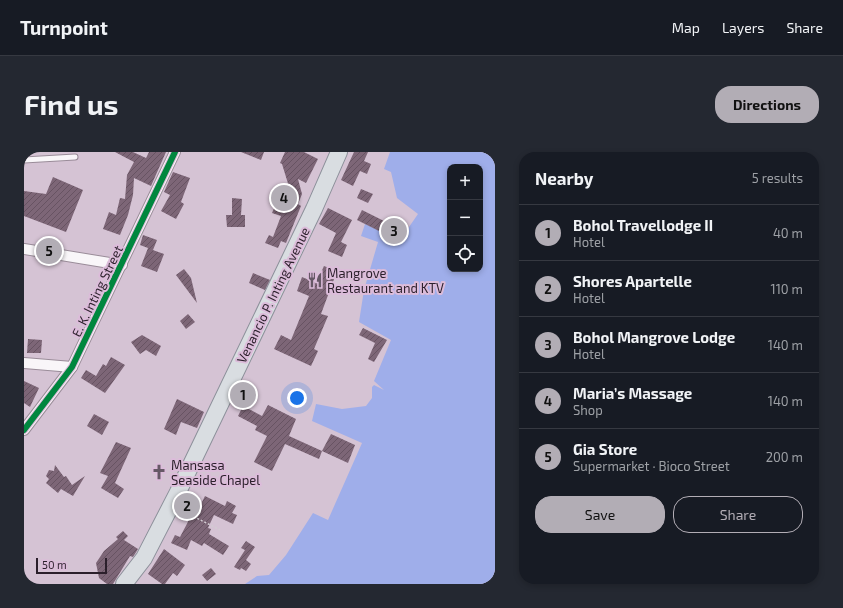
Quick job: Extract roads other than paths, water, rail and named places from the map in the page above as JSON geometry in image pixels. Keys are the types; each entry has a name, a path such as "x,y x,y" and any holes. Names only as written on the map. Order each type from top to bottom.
{"main road":[{"name":"Venancio P. Inting Avenue","path":"124,584 144,558 171,505 261,321 339,152"}],"street":[{"name":"E. K. Inting Street","path":"24,430 72,367 176,152"},
{"path":"24,249 122,266"},
{"path":"24,363 72,367"}],"lane":[{"path":"24,160 75,157"}],"water":[{"path":"390,152 495,152 495,584 245,584 257,576 269,575 286,555 313,513 328,520 362,443 312,421 316,404 342,409 366,406 372,398 372,387 374,385 384,390 374,381 391,340 359,322 364,290 378,242 361,236 365,224 400,240 418,214 397,198 391,172 384,169"}],"place":[{"name":"Maria’s Massage","path":"284,198"},
{"name":"Bohol Mangrove Lodge","path":"394,231"},
{"name":"Gia Store","path":"49,251"},
{"name":"Mangrove Restaurant and KTV","path":"315,280"},
{"name":"Bohol Travellodge II","path":"243,395"},
{"name":"Mansasa Seaside Chapel","path":"159,472"},
{"name":"Shores Apartelle","path":"187,506"}]}
